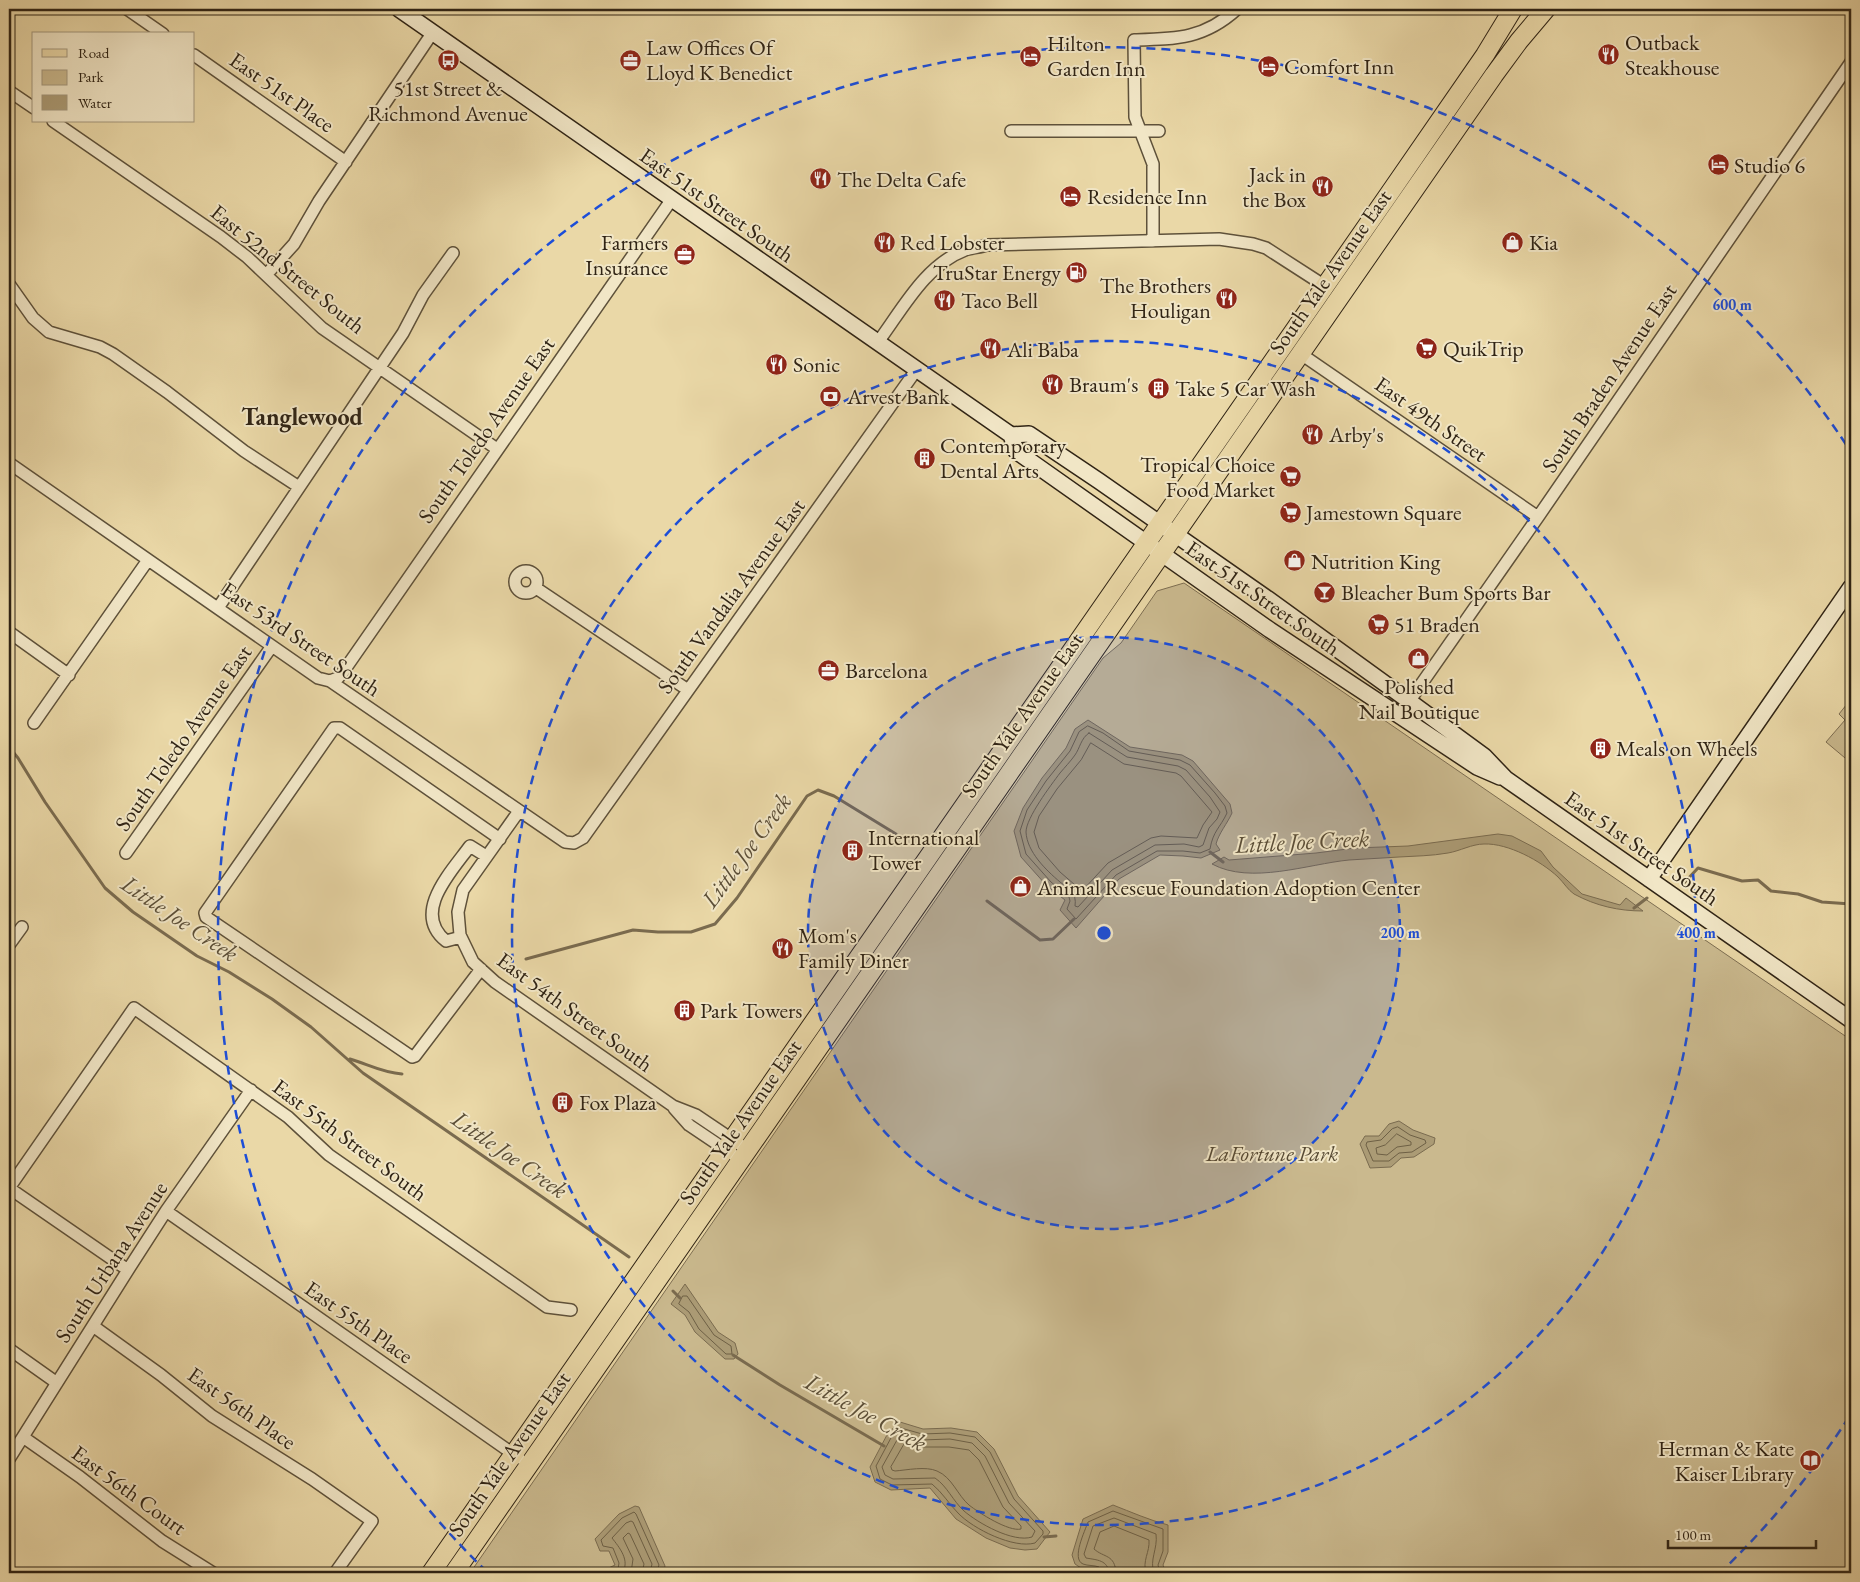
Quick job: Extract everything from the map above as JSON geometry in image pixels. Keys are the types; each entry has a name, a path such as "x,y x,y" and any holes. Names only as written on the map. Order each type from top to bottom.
{"main road":[{"name":"East 51st Street South","path":"400,9 1011,435 1016,451 1270,630 1477,767 1506,779"},
{"name":"South Yale Avenue East","path":"431,1573 1286,343 1485,55 1514,9"},
{"name":"South Yale Avenue East","path":"454,1573 1500,66 1519,40 1546,9"},
{"path":"1502,29 1519,40"},
{"path":"1485,55 1500,66"},
{"path":"1397,182 1413,192"},
{"path":"1286,343 1301,354"},
{"name":"East 51st Street South","path":"1011,435 1029,434 1268,599 1484,756 1506,779 1851,1020"},
{"path":"1649,879 1851,587"}],"street":[{"path":"127,9 160,32"},
{"path":"1153,241 1153,164 1135,118 1134,40 1178,39 1196,35 1210,28 1237,9"},
{"path":"266,276 294,244 319,202 433,32"},
{"name":"East 51st Place","path":"195,56 346,162"},
{"name":"South Braden Avenue East","path":"1399,716 1851,62"},
{"path":"9,91 32,107"},
{"name":"East 52nd Street South","path":"54,122 247,257 322,328 497,449"},
{"path":"1011,131 1159,131"},
{"name":"South Toledo Avenue East","path":"330,681 338,678 343,672 672,199"},
{"path":"878,342 924,279 946,260 964,250 987,245 1219,239 1266,248 1325,286"},
{"path":"218,608 403,333 423,295 453,253"},
{"path":"9,284 33,318 49,332 100,347 113,354 168,392 229,441 299,487"},
{"name":"East 49th Street","path":"1301,354 1538,517"},
{"name":"South Vandalia Avenue East","path":"574,843 583,838 917,369"},
{"name":"East 53rd Street South","path":"9,463 318,678 330,681 565,842 574,843"},
{"path":"34,723 148,560"},
{"path":"536,588 688,690"},
{"path":"9,632 69,674"},
{"name":"South Toledo Avenue East","path":"126,853 272,646"},
{"path":"481,969 415,1056 412,1057 206,917 205,913 334,728 340,728 500,839"},
{"name":"East 54th Street South","path":"519,810 463,890 458,912 461,937 473,962 496,982 673,1106 696,1115 728,1145 744,1155"},
{"path":"461,937 446,942 437,934 432,919 432,906 438,892 470,846 486,856"},
{"path":"9,945 22,927"},
{"name":"East 55th Street South","path":"9,1188 134,1008 288,1117 329,1156 546,1307 571,1310"},
{"name":"South Urbana Avenue","path":"9,1459 166,1211 251,1090"},
{"path":"9,1188 128,1270"},
{"name":"East 55th Place","path":"166,1211 529,1464"},
{"name":"East 56th Place","path":"93,1326 161,1375 212,1416 312,1479 372,1521 335,1573"},
{"path":"9,1350 57,1383"},
{"name":"East 56th Court","path":"23,1437 80,1477 162,1541 213,1573"}],"green space":[{"name":"LaFortune Park","path":"1184,583 1851,1040 1851,1573 470,1573 1103,658 1121,643 1157,591"},
{"path":"1851,699 1851,763 1826,742 1845,720 1839,714"}],"water":[{"path":"1088,720 1130,747 1182,755 1193,761 1230,804 1232,813 1216,844 1220,850 1201,858 1160,855 1119,879 1076,928 1060,910 1065,900 1047,886 1021,857 1014,831 1023,808 1042,778 1066,748 1075,729"},
{"path":"1498,834 1512,836 1541,851 1553,867 1582,894 1620,905 1626,898 1643,911 1608,907 1582,898 1574,894 1543,865 1524,854 1493,844 1475,845 1442,854 1349,860 1262,873 1244,873 1227,870 1212,864 1224,857 1229,860 1355,848 1408,846"},
{"path":"1399,1121 1413,1130 1435,1138 1434,1144 1414,1157 1401,1158 1391,1167 1370,1168 1360,1144 1365,1136 1379,1136 1389,1124"},
{"path":"685,1284 718,1332 735,1343 738,1354 734,1359 725,1359 695,1332 685,1315 671,1304"},
{"path":"900,1422 923,1429 951,1428 977,1432 994,1449 1018,1496 1050,1532 1037,1549 1010,1548 986,1538 956,1519 930,1488 891,1490 875,1482 870,1467 888,1433"},
{"path":"1113,1505 1168,1525 1168,1552 1163,1565 1166,1573 1111,1573 1081,1568 1075,1564 1072,1555 1083,1519"},
{"path":"635,1506 639,1507 665,1566 664,1570 657,1573 598,1573 615,1565 609,1551 600,1551 595,1539 619,1514"}],"waterway":[{"name":"Little Joe Creek","path":"9,747 105,888 133,912 197,956 229,972 272,999 311,1027 363,1073 629,1257"},
{"name":"Little Joe Creek","path":"526,959 633,930 691,932 715,924 737,898 807,796 818,790 834,796 896,834"},
{"name":"Little Joe Creek","path":"1210,852 1223,862"},
{"name":"Little Joe Creek","path":"1684,883 1698,868 1742,881 1758,880 1771,891 1798,894 1822,902 1851,904"},
{"name":"Little Joe Creek","path":"1634,908 1647,898"},
{"name":"Little Joe Creek","path":"987,901 1040,940 1053,939 1074,919"},
{"name":"Little Joe Creek","path":"350,1059 382,1070 402,1074"},
{"name":"Little Joe Creek","path":"673,1291 680,1298"},
{"name":"Little Joe Creek","path":"733,1355 884,1446"},
{"name":"Little Joe Creek","path":"1044,1537 1056,1536"}],"place":[{"name":"Outback Steakhouse","path":"1609,55"},
{"name":"Hilton Garden Inn","path":"1031,56"},
{"name":"51st Street & Richmond Avenue","path":"448,60"},
{"name":"Law Offices Of Lloyd K Benedict","path":"630,60"},
{"name":"Comfort Inn","path":"1268,66"},
{"name":"Studio 6","path":"1718,165"},
{"name":"The Delta Cafe","path":"821,179"},
{"name":"Jack in the Box","path":"1322,187"},
{"name":"Residence Inn","path":"1071,196"},
{"name":"Red Lobster","path":"884,242"},
{"name":"Kia","path":"1513,242"},
{"name":"Farmers Insurance","path":"684,255"},
{"name":"TruStar Energy","path":"1077,272"},
{"name":"The Brothers Houligan","path":"1227,298"},
{"name":"Taco Bell","path":"945,300"},
{"name":"QuikTrip","path":"1427,348"},
{"name":"Ali Baba","path":"991,349"},
{"name":"Sonic","path":"777,364"},
{"name":"Braum's","path":"1053,384"},
{"name":"Take 5 Car Wash","path":"1159,388"},
{"name":"Arvest Bank","path":"831,396"},
{"name":"Arby's","path":"1313,434"},
{"name":"Contemporary Dental Arts","path":"924,458"},
{"name":"Tropical Choice Food Market","path":"1291,477"},
{"name":"Jamestown Square","path":"1290,512"},
{"name":"Nutrition King","path":"1295,561"},
{"name":"Bleacher Bum Sports Bar","path":"1325,592"},
{"name":"51 Braden","path":"1378,624"},
{"name":"Polished Nail Boutique","path":"1419,658"},
{"name":"Barcelona","path":"829,670"},
{"name":"Meals on Wheels","path":"1600,748"},
{"name":"International Tower","path":"852,850"},
{"name":"Animal Rescue Foundation Adoption Center","path":"1021,887"},
{"name":"Mom's Family Diner","path":"782,948"},
{"name":"Park Towers","path":"684,1010"},
{"name":"Fox Plaza","path":"563,1102"},
{"name":"Herman & Kate Kaiser Library","path":"1810,1461"}],"district":[{"name":"Tanglewood","path":"302,416"}]}
